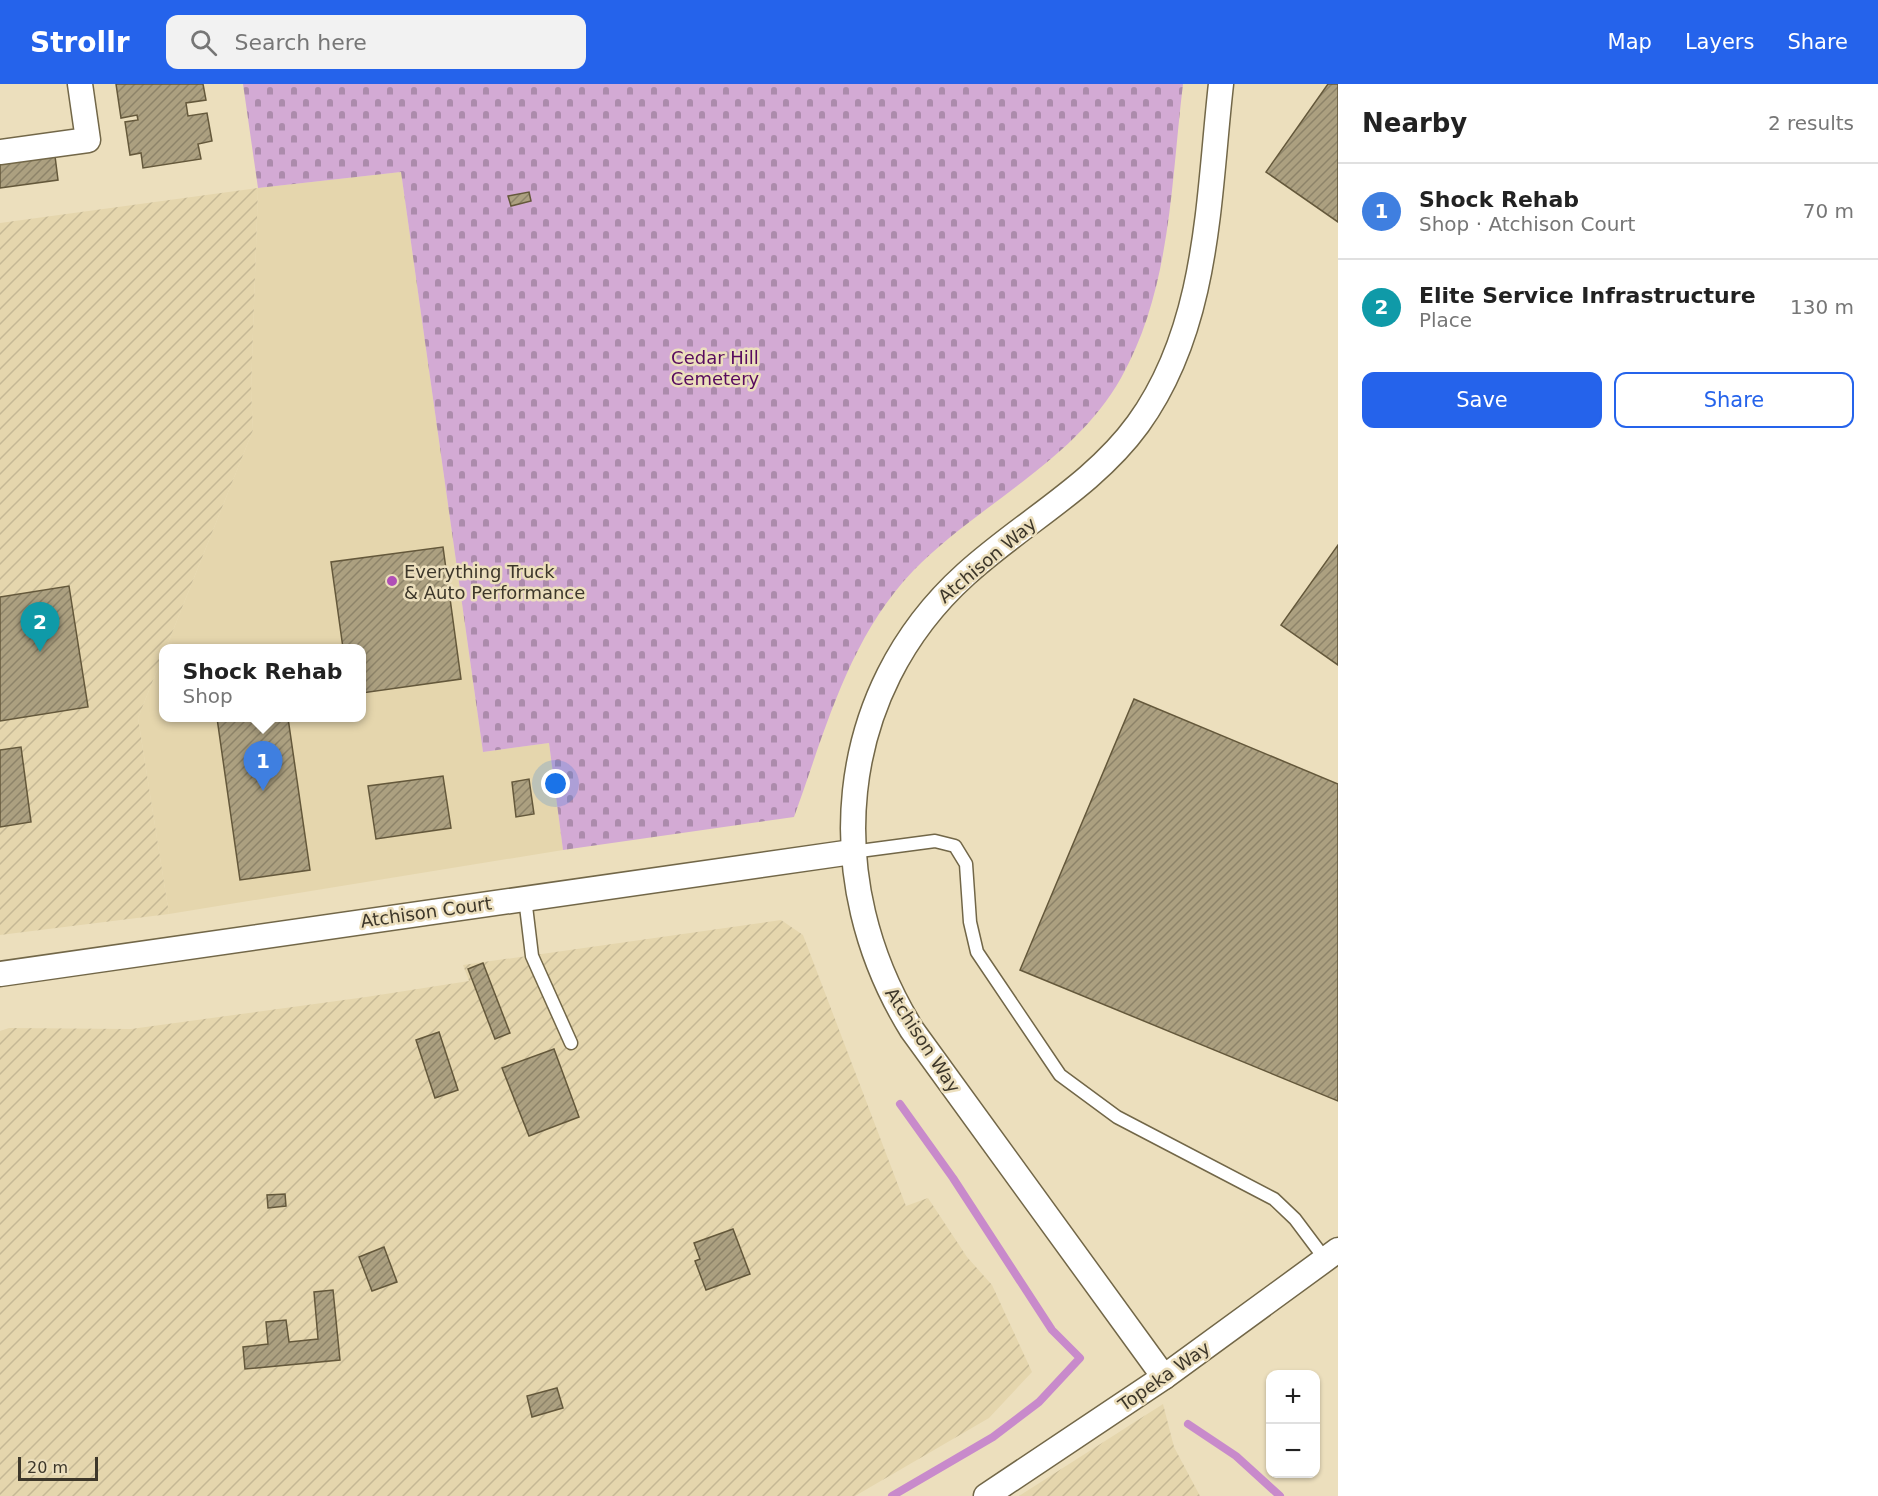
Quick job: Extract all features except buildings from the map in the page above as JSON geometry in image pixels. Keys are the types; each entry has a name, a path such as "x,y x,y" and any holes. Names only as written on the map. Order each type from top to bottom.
{"street":[{"path":"0,152 88,140 80,84"},
{"name":"Atchison Way","path":"1164,1377 912,1030 894,1001 866,934 852,852 855,795 866,736 882,686 911,634 931,609 967,573 1080,483 1120,445 1138,424 1168,371 1188,319 1200,271 1221,84"},
{"name":"Atchison Court","path":"0,974 852,852"},
{"name":"Topeka Way","path":"986,1496 1164,1377 1332,1255"}],"lane":[{"path":"852,852 935,841 955,846 966,864 970,922 977,952 1060,1075 1117,1117 1274,1199 1332,1255"},
{"path":"525,898 532,956 571,1043"}],"shaded area":[{"path":"401,172 483,752 549,743 563,850 169,914 138,718 159,666 159,722 366,722 366,644 168,644 253,430 251,390 258,188"},
{"path":"258,188 251,390 253,430 168,644 159,644 159,665 138,718 169,914 0,935 0,223"},
{"path":"781,920 803,935 906,1206 928,1198 967,1257 992,1285 1032,1372 989,1418 855,1496 0,1496 0,1031 9,1028 131,1029 366,997 469,981 463,965"},
{"path":"1163,1404 1174,1447 1200,1496 1019,1496"}],"green space":[{"name":"Cedar Hill Cemetery","path":"243,84 1183,84 1171,197 1159,272 1138,344 1121,378 1101,408 1078,434 1024,481 939,547 913,571 890,598 871,626 855,656 828,720 794,817 563,850 549,743 483,752 401,172 258,188"}],"waterway":[{"path":"892,1496 993,1437 1039,1402 1080,1358 1052,1330 953,1178 900,1104"},
{"path":"1188,1424 1236,1456 1280,1496"}],"place":[{"name":"Everything Truck & Auto Performance","path":"392,581"},
{"name":"Elite Service Infrastructure","path":"40,652"},
{"name":"Shock Rehab","path":"263,791"}]}
